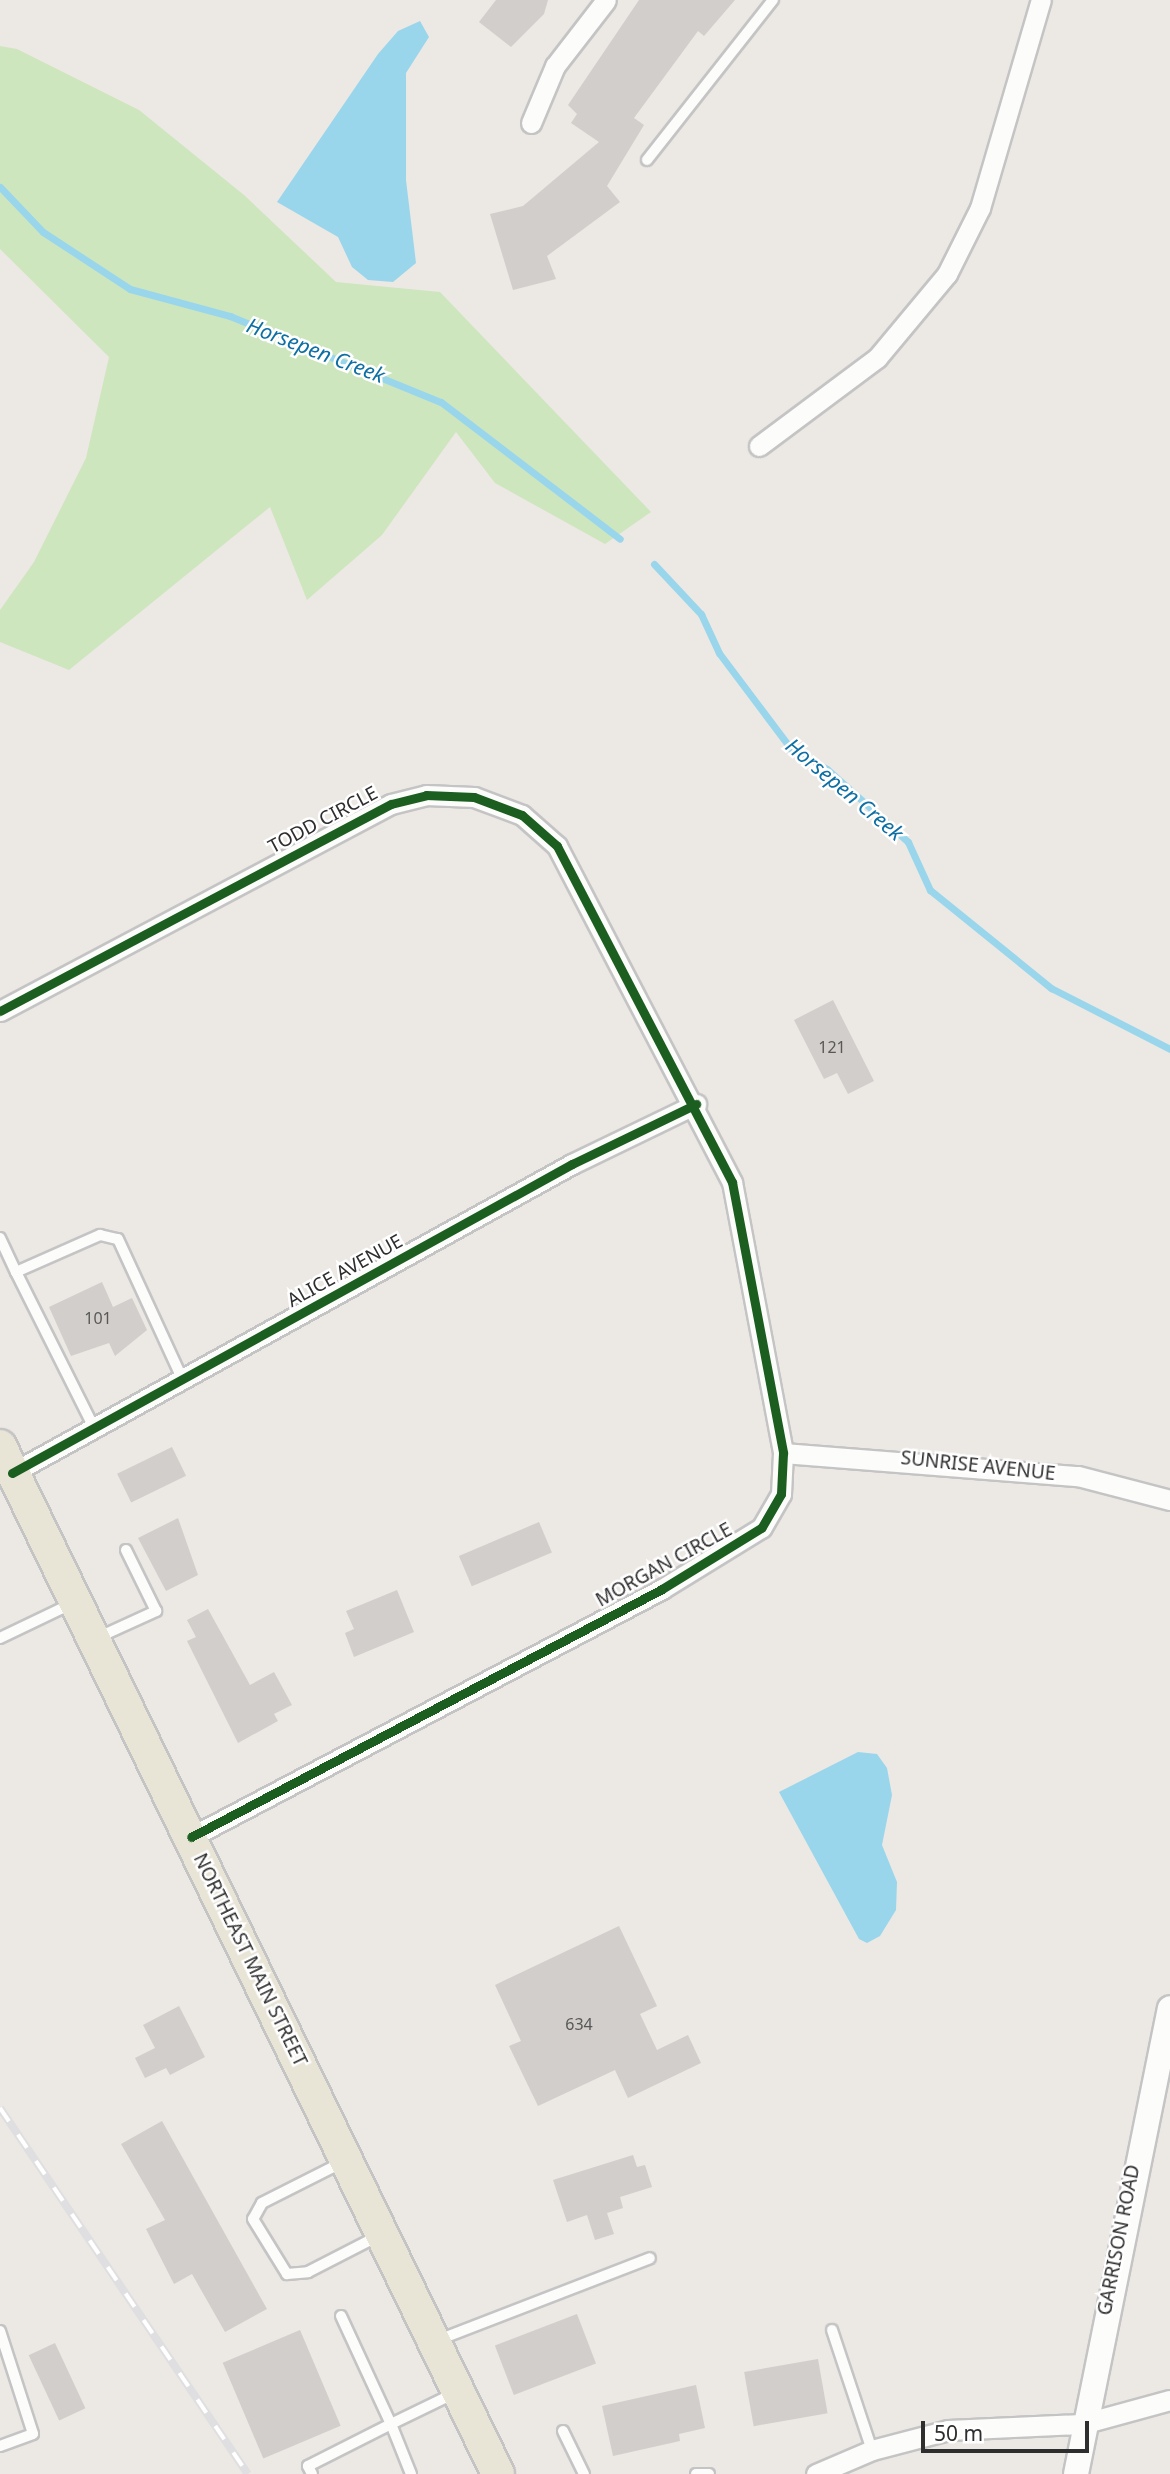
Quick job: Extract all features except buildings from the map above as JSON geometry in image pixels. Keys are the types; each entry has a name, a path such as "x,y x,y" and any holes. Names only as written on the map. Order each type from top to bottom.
{"main road":[{"name":"NORTHEAST MAIN STREET","path":"6,1459 498,2474"}],"street":[{"path":"531,123 555,66 606,0"},
{"path":"759,446 877,358 947,274 988,184 1041,0"},
{"name":"TODD CIRCLE","path":"0,1011 391,804 426,795 474,797 522,816 557,846 696,1104"},
{"name":"ALICE AVENUE","path":"6,1459 94,1428 572,1164 696,1104"},
{"name":"MORGAN CIRCLE","path":"191,1837 743,1542 761,1528 781,1494 783,1453 732,1182 696,1104"},
{"name":"SUNRISE AVENUE","path":"783,1453 1078,1476 1170,1500"},
{"name":"GARRISON ROAD","path":"1076,2474 1082,2424 1170,2008"},
{"path":"816,2474 872,2450 948,2430 1082,2424 1170,2400"}],"lane":[{"path":"647,160 773,0"},
{"path":"16,1272 100,1235 118,1239 183,1380"},
{"path":"0,1238 94,1428"},
{"path":"95,1639 156,1611 126,1550"},
{"path":"0,1638 77,1602"},
{"path":"347,2160 262,2203 253,2219 287,2274 308,2272 383,2234"},
{"path":"434,2341 650,2258"},
{"path":"341,2316 411,2474"},
{"path":"832,2330 872,2450"},
{"path":"0,2332 33,2434 0,2446"},
{"path":"312,2474 308,2466 458,2392"},
{"path":"564,2431 584,2474"},
{"path":"696,2474 709,2474"}],"green space":[{"path":"0,46 17,49 139,110 244,195 336,282 440,292 651,512 605,544 495,483 456,432 382,535 307,600 270,507 69,670 0,642 0,610 34,562 86,458 109,357 0,249"}],"water":[{"path":"420,21 429,37 406,73 406,180 416,263 393,282 368,280 352,267 338,237 277,202 378,54 398,31"},
{"path":"858,1752 877,1754 887,1768 892,1795 882,1845 897,1882 896,1910 880,1936 867,1943 859,1939 779,1792"}],"waterway":[{"name":"Horsepen Creek","path":"0,187 43,232 130,289 230,316 441,402 620,539"},
{"name":"Horsepen Creek","path":"654,564 701,614 719,653 791,749 827,769 908,842 930,890 1051,988 1170,1049"}],"railway":[{"path":"0,2108 248,2474"}],"cycle path":[{"path":"0,1011 391,804 426,795 474,797 522,815 557,846 732,1182 783,1453 781,1494 761,1528 662,1589 191,1837"},
{"path":"12,1473 572,1164 696,1104"}]}
